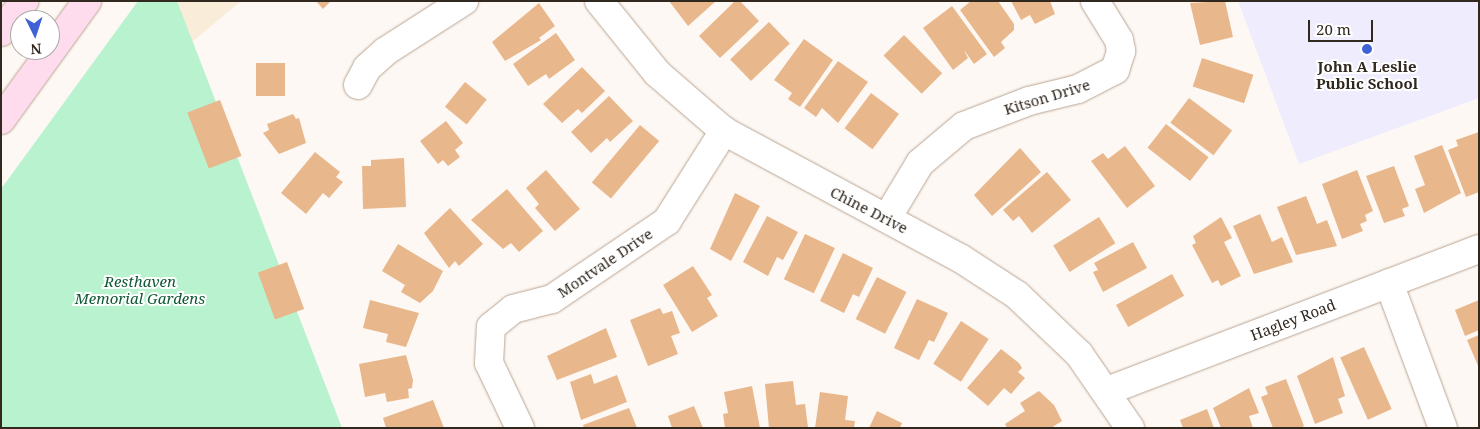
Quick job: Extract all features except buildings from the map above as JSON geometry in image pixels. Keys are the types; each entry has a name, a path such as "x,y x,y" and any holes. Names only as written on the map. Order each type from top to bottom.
{"main road":[{"path":"1,32 24,1"},
{"path":"1,120 87,1"}],"street":[{"path":"358,85 367,68 386,51 464,1"},
{"name":"Chine Drive","path":"599,1 657,73 724,131 887,218 1018,295 1079,354 1107,391 1130,428"},
{"name":"Kitson Drive","path":"887,218 920,163 964,126 1029,100 1078,90 1115,70 1121,50 1119,40 1095,1"},
{"name":"Montvale Drive","path":"520,428 489,362 491,327 513,309 552,299 667,221 724,131"},
{"name":"Hagley Road","path":"1107,391 1479,249"},
{"path":"1389,283 1443,428"}],"shaded area":[{"path":"177,1 241,1 192,42"},
{"name":"John A Leslie Public School","path":"1238,1 1479,1 1479,98 1299,164"}],"green space":[{"name":"Resthaven Memorial Gardens","path":"138,1 177,1 342,428 1,428 1,189"}],"place":[{"name":"John A Leslie Public School","path":"1367,49"}]}
